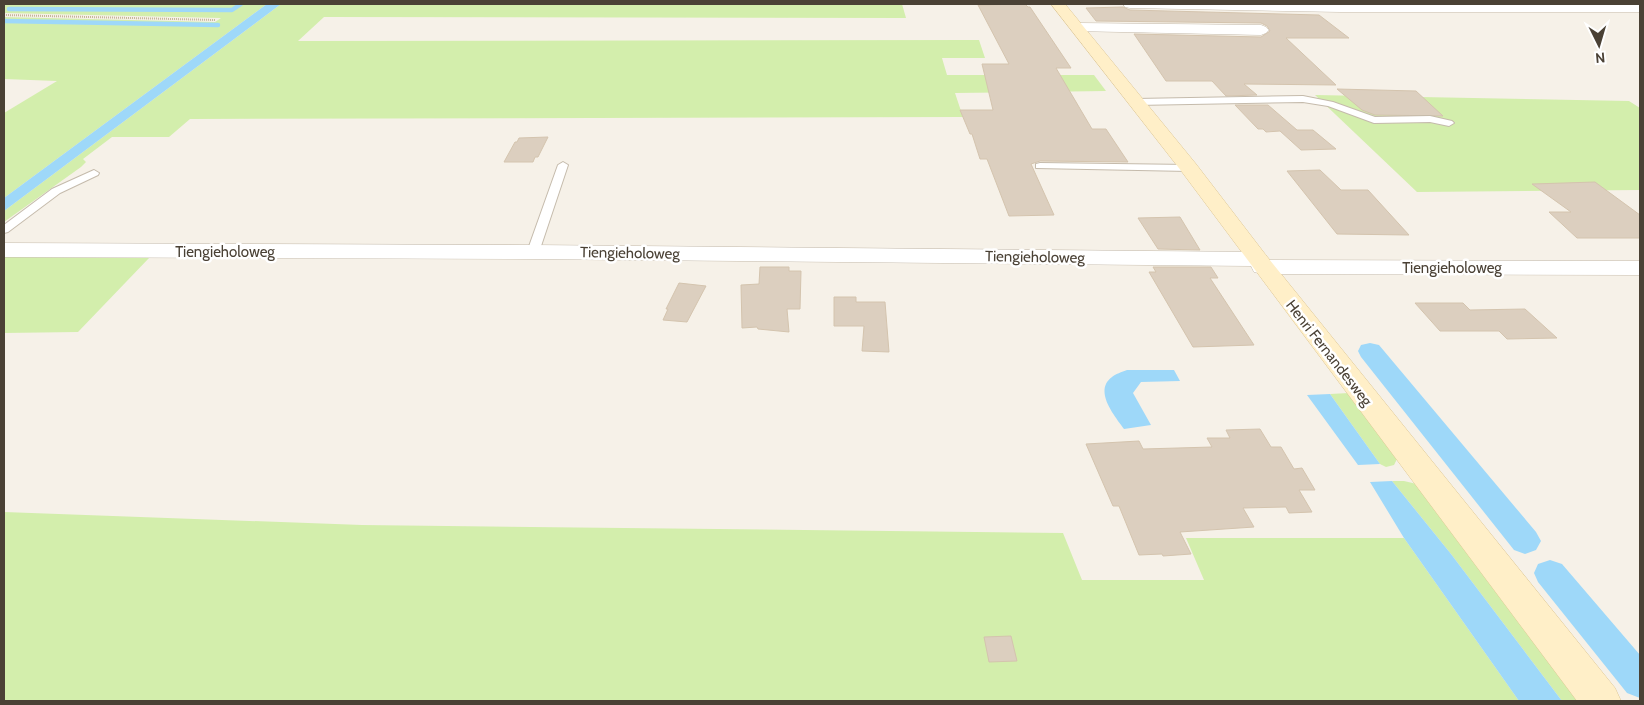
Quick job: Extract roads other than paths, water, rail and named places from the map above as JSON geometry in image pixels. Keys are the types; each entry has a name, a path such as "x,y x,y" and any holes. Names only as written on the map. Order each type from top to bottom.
{"street":[{"name":"Henri Fernandesweg","path":"1058,4 1189,168 1260,263 1601,701"},
{"path":"1130,4 1341,8 1640,8"},
{"path":"1078,28 1261,30"},
{"name":"Tiengieholoweg","path":"4,250 533,252 1640,268"}],"lane":[{"path":"1136,102 1303,99 1330,104 1374,120 1430,119 1449,123"},
{"path":"533,252 563,165"},
{"path":"1040,166 1189,168"},
{"path":"4,230 56,191 94,173"}],"water":[{"path":"267,4 281,4 4,211 4,198"},
{"path":"1127,370 1174,370 1180,381 1141,382 1133,393 1151,425 1124,429 1111,411 1105,396 1107,383 1113,376"},
{"path":"1330,394 1380,464 1358,465 1307,395"},
{"path":"1392,481 1451,554 1562,701 1519,701 1404,538 1370,482"}],"waterway":[{"path":"9,9 232,10 241,4"},
{"path":"4,21 218,25"},
{"path":"1370,351 1525,541"},
{"path":"1550,573 1640,681"}]}
